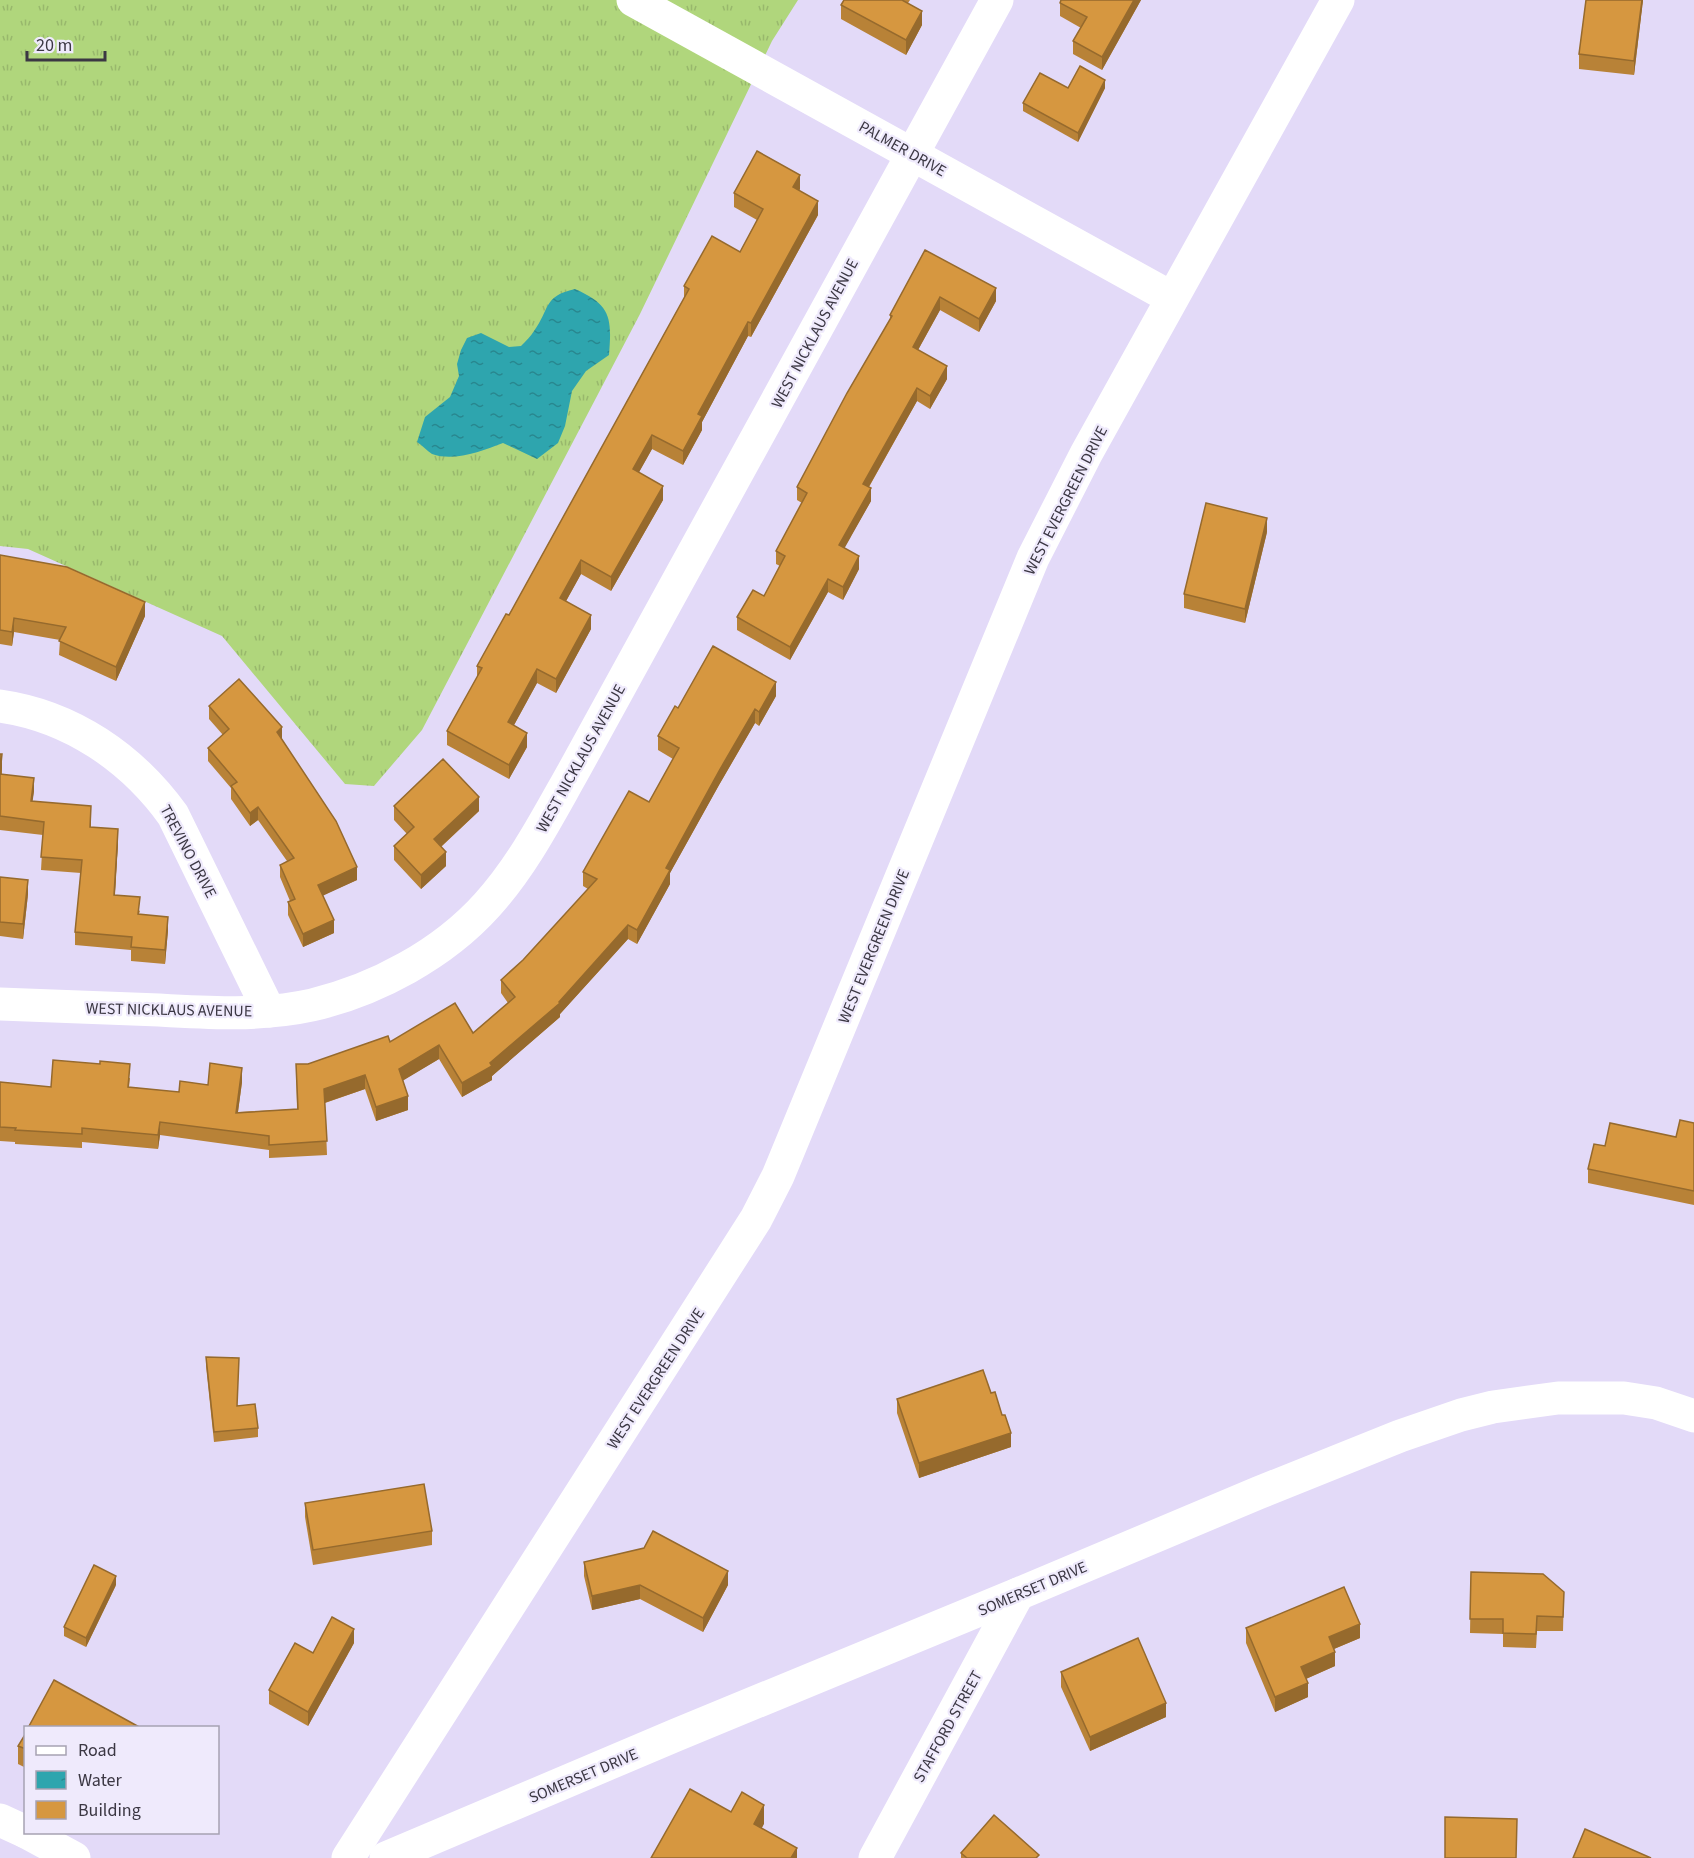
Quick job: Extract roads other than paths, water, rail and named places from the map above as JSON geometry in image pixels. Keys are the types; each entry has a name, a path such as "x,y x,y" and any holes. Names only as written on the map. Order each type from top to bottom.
{"street":[{"name":"PALMER DRIVE","path":"633,0 1172,298"},
{"name":"WEST NICKLAUS AVENUE","path":"0,1004 213,1013 269,1011 312,1005 361,990 407,968 448,940 486,906 519,865 599,725 997,0"},
{"name":"WEST EVERGREEN DRIVE","path":"348,1858 756,1219 778,1176 1033,558 1086,454 1338,0"},
{"name":"TREVINO DRIVE","path":"0,706 30,713 80,732 123,760 159,795 173,815 269,1011"},
{"name":"SOMERSET DRIVE","path":"386,1858 1258,1493 1400,1436 1461,1415 1493,1407 1591,1396 1656,1403 1694,1416"},
{"name":"STAFFORD STREET","path":"875,1858 1018,1594"},
{"path":"0,1820 24,1831"},
{"path":"30,1834 74,1858"}],"water":[{"path":"575,289 596,301 607,314 610,331 609,355 586,371 572,391 565,426 558,443 537,459 503,443 468,454 449,457 432,454 417,442 425,417 450,397 459,376 457,364 467,338 481,333 509,347 521,346 533,333 548,304 557,295"}]}
